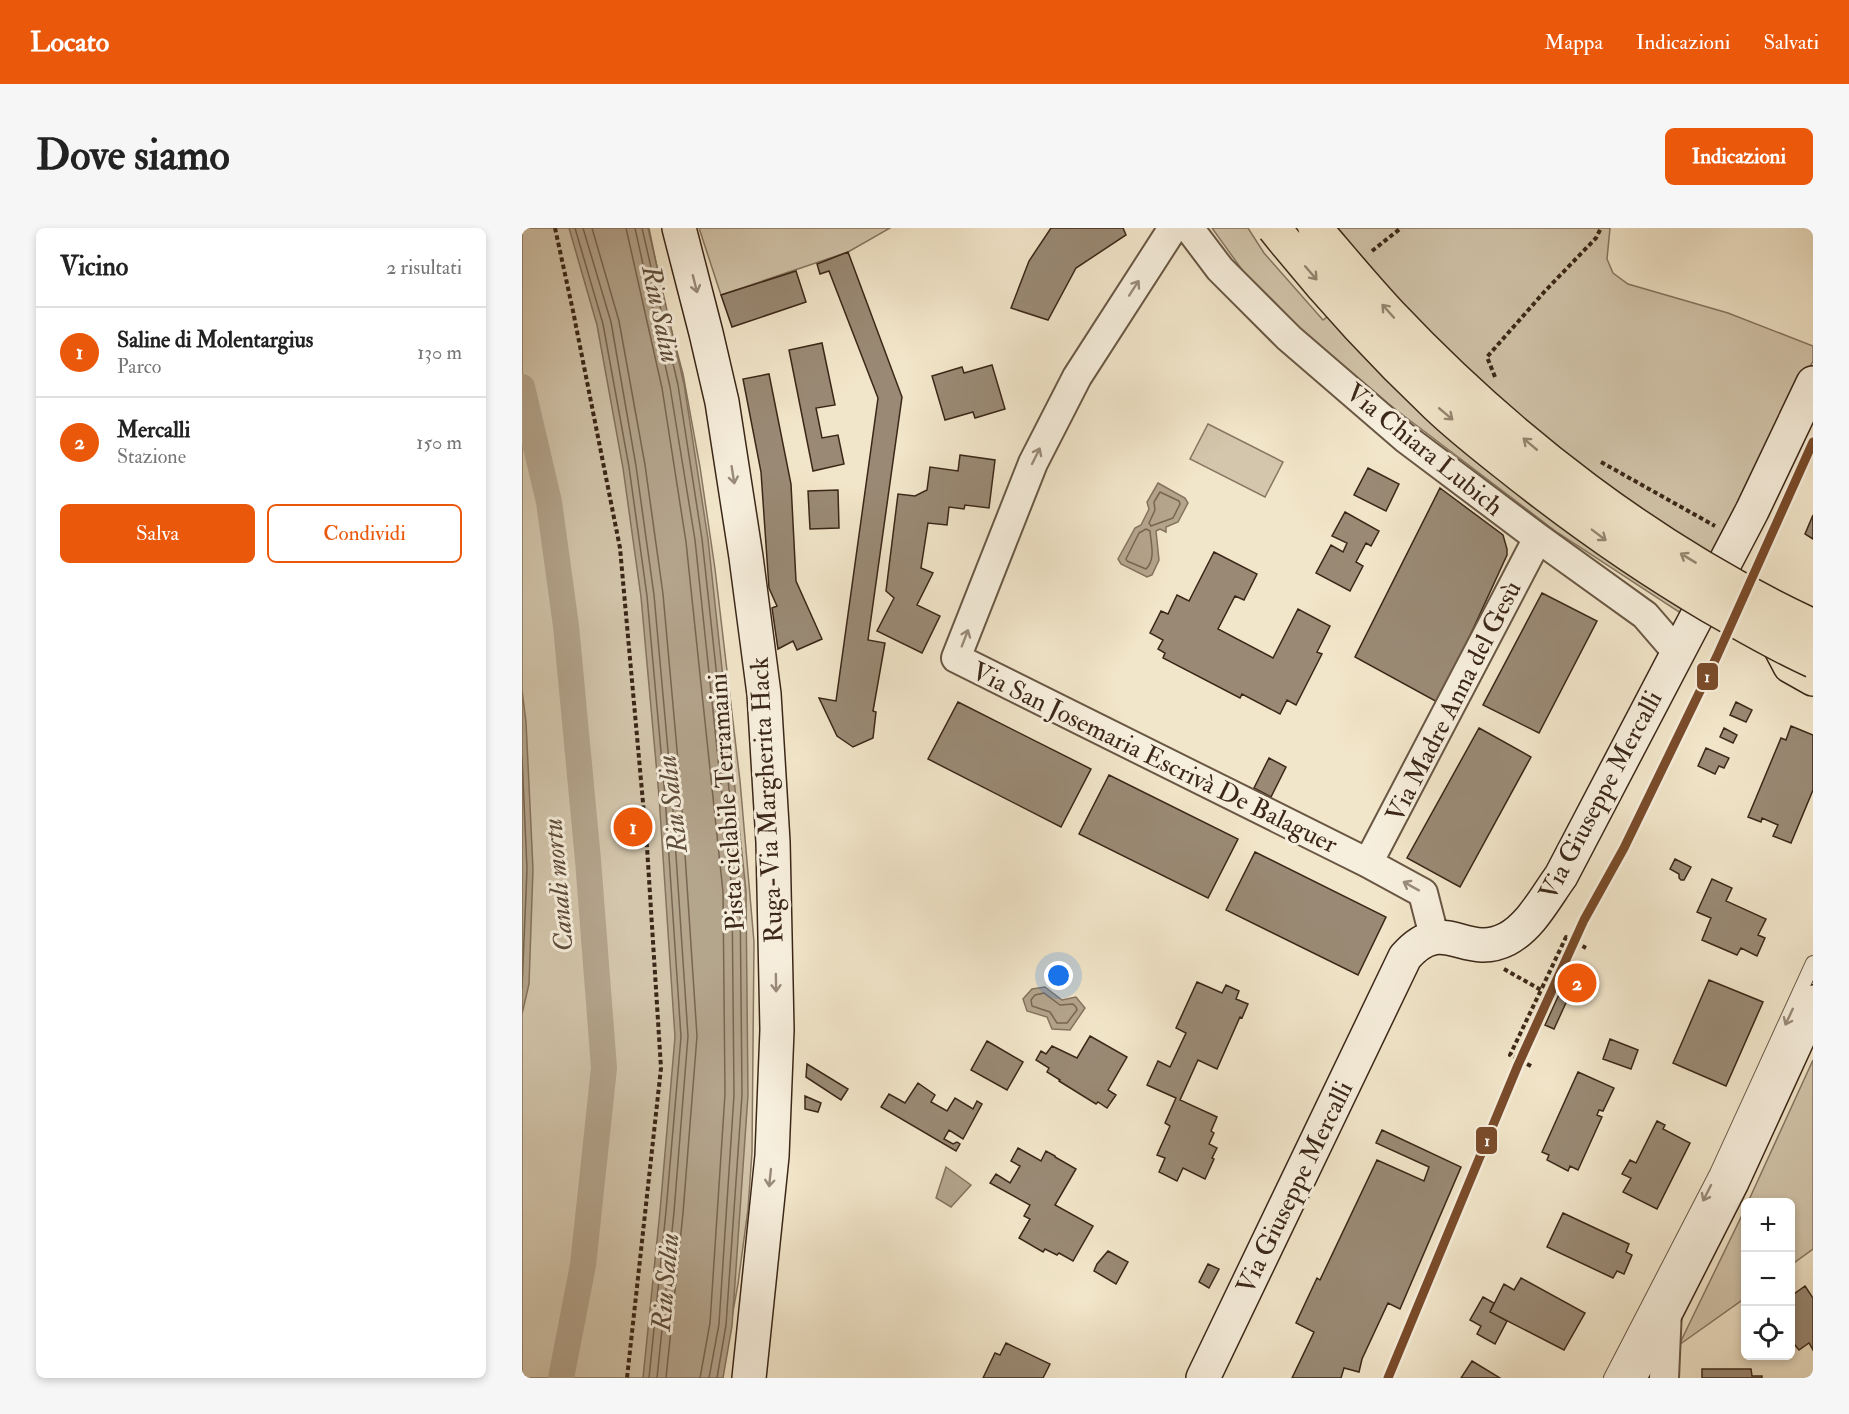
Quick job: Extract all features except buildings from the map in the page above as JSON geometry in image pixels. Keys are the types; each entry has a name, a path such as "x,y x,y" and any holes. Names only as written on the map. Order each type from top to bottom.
{"highway":[{"path":"1274,228 1325,290 1385,355 1438,407 1492,453 1617,548 1671,583 1780,647 1813,662"},
{"path":"1315,228 1389,313 1446,370 1540,453 1645,532 1763,601 1813,626"},
{"path":"1763,601 1813,605"},
{"path":"1780,647 1790,666 1813,680"}],"main road":[{"name":"Ruga-Via Margherita Hack","path":"679,228 722,402 764,694 772,831 777,1030 772,1156 749,1378"},
{"name":"Via Giuseppe Mercalli","path":"1203,1378 1405,957 1416,944 1434,936 1480,946 1506,939 1526,924 1561,876 1738,538 1813,383"},
{"path":"1629,1378 1667,1310 1732,1182 1813,1002"}],"street":[{"name":"Via San Josemaria Escrivà De Balaguer","path":"1173,228 1077,377 1033,463 956,658 1368,863 1423,893 1434,936"},
{"name":"Via Chiara Lubich","path":"1189,228 1220,268 1289,338 1405,438 1645,615 1677,652"},
{"name":"Via Madre Anna del Gesù","path":"1368,863 1538,538"},
{"path":"1664,1378 1667,1310"}],"lane":[{"path":"1611,1378 1717,1173 1813,963"}],"path":[{"path":"555,228 620,548 649,870 661,1068 627,1378"},
{"path":"1366,255 1401,228"},
{"path":"1497,381 1487,357 1545,291 1596,238 1601,228"},
{"path":"1598,461 1738,538"},
{"path":"1531,1066 1510,1055 1566,937 1586,948"},
{"path":"1497,964 1541,990"},
{"path":"1509,1044 1514,1047"}],"shaded area":[{"path":"522,228 649,228 665,306 683,374 700,467 715,569 740,781 754,942 752,1152 748,1209 738,1284 721,1378 522,1378"},
{"path":"699,228 890,228 848,252 721,295"},
{"path":"1212,228 1248,228 1264,253 1323,320 1379,277 1338,228 1610,228 1607,259 1613,273 1628,284 1728,313 1813,346 1813,361 1682,614 1558,533 1337,365 1253,285"},
{"path":"1208,424 1283,462 1265,497 1190,459"},
{"path":"1813,1060 1813,1249 1795,1262 1795,1198 1750,1198"},
{"path":"1741,1217 1741,1301 1679,1345"}],"water":[{"name":"Riu Saliu","path":"569,228 648,228 684,384 708,539 746,891 748,1095 732,1326 723,1378 643,1378 675,1037 659,796 641,597 623,468 597,325"},
{"path":"1158,483 1185,498 1188,503 1178,522 1166,527 1166,532 1160,529 1156,531 1159,560 1152,575 1147,577 1121,564 1118,559 1135,528 1141,525 1149,509 1147,502"},
{"path":"522,690 526,722 533,869 529,984 522,1014"},
{"path":"1045,987 1062,1000 1076,997 1085,1008 1070,1030 1052,1029 1047,1017 1027,1011 1023,999 1032,989"},
{"path":"946,1167 971,1185 951,1207 936,1198"}],"waterway":[{"name":"Canali mortu","path":"522,387 549,502 566,626 588,860 604,1068 583,1265 561,1378"}],"transit line":[{"name":"1","path":"1388,1378 1518,1065 1584,920 1624,848 1717,656 1813,442"}],"place":[{"name":"Saline di Molentargius","path":"633,827"},
{"name":"Mercalli","path":"1577,983"}]}
